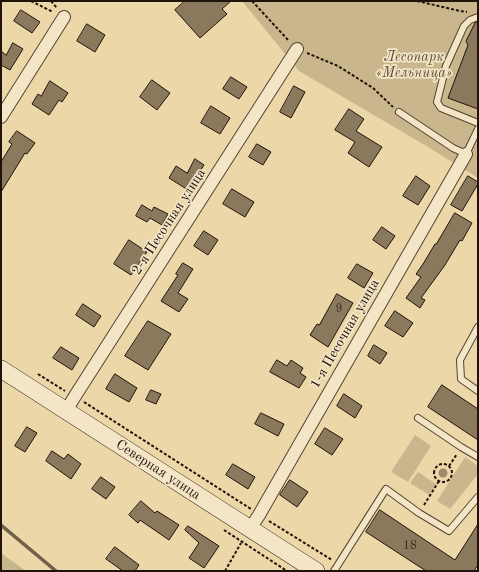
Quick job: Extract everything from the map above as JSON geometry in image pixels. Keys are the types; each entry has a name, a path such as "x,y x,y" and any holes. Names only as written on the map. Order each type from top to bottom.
{"main road":[{"name":"Северная улица","path":"1,369 70,404 250,529 316,571"}],"street":[{"path":"1,117 64,17"},
{"name":"2-я Песочная улица","path":"70,404 297,49"},
{"name":"1-я Песочная улица","path":"250,529 466,154"}],"lane":[{"path":"478,17 470,20 464,26 446,66 437,102 442,108 478,124"},
{"path":"399,112 453,148 466,154 478,129"},
{"path":"478,327 460,360 461,379 478,391"},
{"path":"418,418 478,457"},
{"path":"334,571 386,489 419,513 450,531 478,497"}],"path":[{"path":"31,1 64,17"},
{"path":"252,1 297,49 338,66 373,88 399,112"},
{"path":"417,1 460,11 472,12"},
{"path":"34,372 70,404 259,515 338,564"},
{"path":"449,466 461,447"},
{"path":"442,464 449,466 452,472 450,479 443,482 437,480 434,473 436,467 442,464"},
{"path":"419,513 439,481"},
{"path":"225,571 250,529"}],"green space":[{"name":"Лесопарк «Мельница»","path":"242,1 478,1 478,178 299,71"},
{"path":"415,435 431,446 408,482 391,472"},
{"path":"465,457 478,466 478,474 450,509 437,501"},
{"path":"418,472 436,484 429,495 410,483"},
{"path":"1,553 26,571 1,571"}],"building":[{"path":"185,1 231,1 222,9 227,14 200,38 175,10"},
{"path":"21,10 40,22 32,33 14,21"},
{"path":"478,22 478,109 448,98 468,45 466,41 475,23"},
{"path":"87,24 105,35 95,52 77,41"},
{"path":"13,43 23,49 10,70 1,65 1,51 6,55"},
{"path":"231,77 247,87 239,99 223,89"},
{"path":"152,80 170,93 157,110 140,97"},
{"path":"50,81 68,93 62,102 59,100 49,115 32,104 38,94 41,96"},
{"path":"294,86 305,92 291,118 280,112"},
{"path":"211,106 230,118 220,134 201,123"},
{"path":"349,109 364,119 356,131 382,147 369,167 348,153 355,142 335,130"},
{"path":"17,131 35,143 27,154 25,153 1,192 1,162 12,144 9,142"},
{"path":"257,144 271,152 263,165 249,157"},
{"path":"195,159 204,165 188,190 169,178 176,166 187,173"},
{"path":"416,176 430,186 418,205 403,196"},
{"path":"468,176 478,182 478,184 462,211 451,205"},
{"path":"232,189 254,202 245,217 223,204"},
{"path":"142,205 152,211 154,207 168,214 162,225 150,218 147,222 136,216"},
{"path":"455,213 472,223 462,241 460,240 445,265 421,298 425,300 420,308 406,298 421,277 416,274"},
{"path":"382,227 395,236 386,249 373,240"},
{"path":"204,231 218,240 208,255 194,246"},
{"path":"129,240 147,252 131,275 114,264"},
{"path":"183,263 193,269 178,293 188,299 179,312 161,301 178,275 176,274"},
{"path":"357,264 373,273 364,288 348,278"},
{"path":"337,294 353,303 328,347 310,335 317,324 319,325"},
{"path":"83,304 101,316 94,327 76,315"},
{"path":"395,311 413,323 403,337 385,326"},
{"path":"148,321 171,334 148,370 125,356"},
{"path":"374,345 387,353 380,364 368,356"},
{"path":"61,347 79,358 72,370 53,358"},
{"path":"277,360 287,366 291,360 303,368 300,373 306,377 299,388 270,372"},
{"path":"115,374 137,388 129,402 106,389"},
{"path":"442,385 478,409 478,440 428,407"},
{"path":"151,390 161,394 156,404 146,400"},
{"path":"344,394 362,406 355,418 337,406"},
{"path":"261,413 284,424 278,436 255,424"},
{"path":"27,427 37,433 25,452 15,446"},
{"path":"325,428 343,439 332,455 315,444"},
{"path":"52,451 64,459 68,454 81,464 71,479 46,461"},
{"path":"233,464 255,477 248,489 226,475"},
{"path":"101,477 115,487 106,499 92,489"},
{"path":"290,480 308,492 297,507 280,495"},
{"path":"141,501 155,513 157,511 179,525 169,540 140,520 138,523 129,515"},
{"path":"380,510 455,560 478,524 478,565 474,571 426,571 366,532"},
{"path":"188,526 219,546 204,568 189,558 199,543 185,530"},
{"path":"115,547 139,565 135,571 123,571 106,559"}],"waterway":[{"path":"1,525 56,571"}]}
